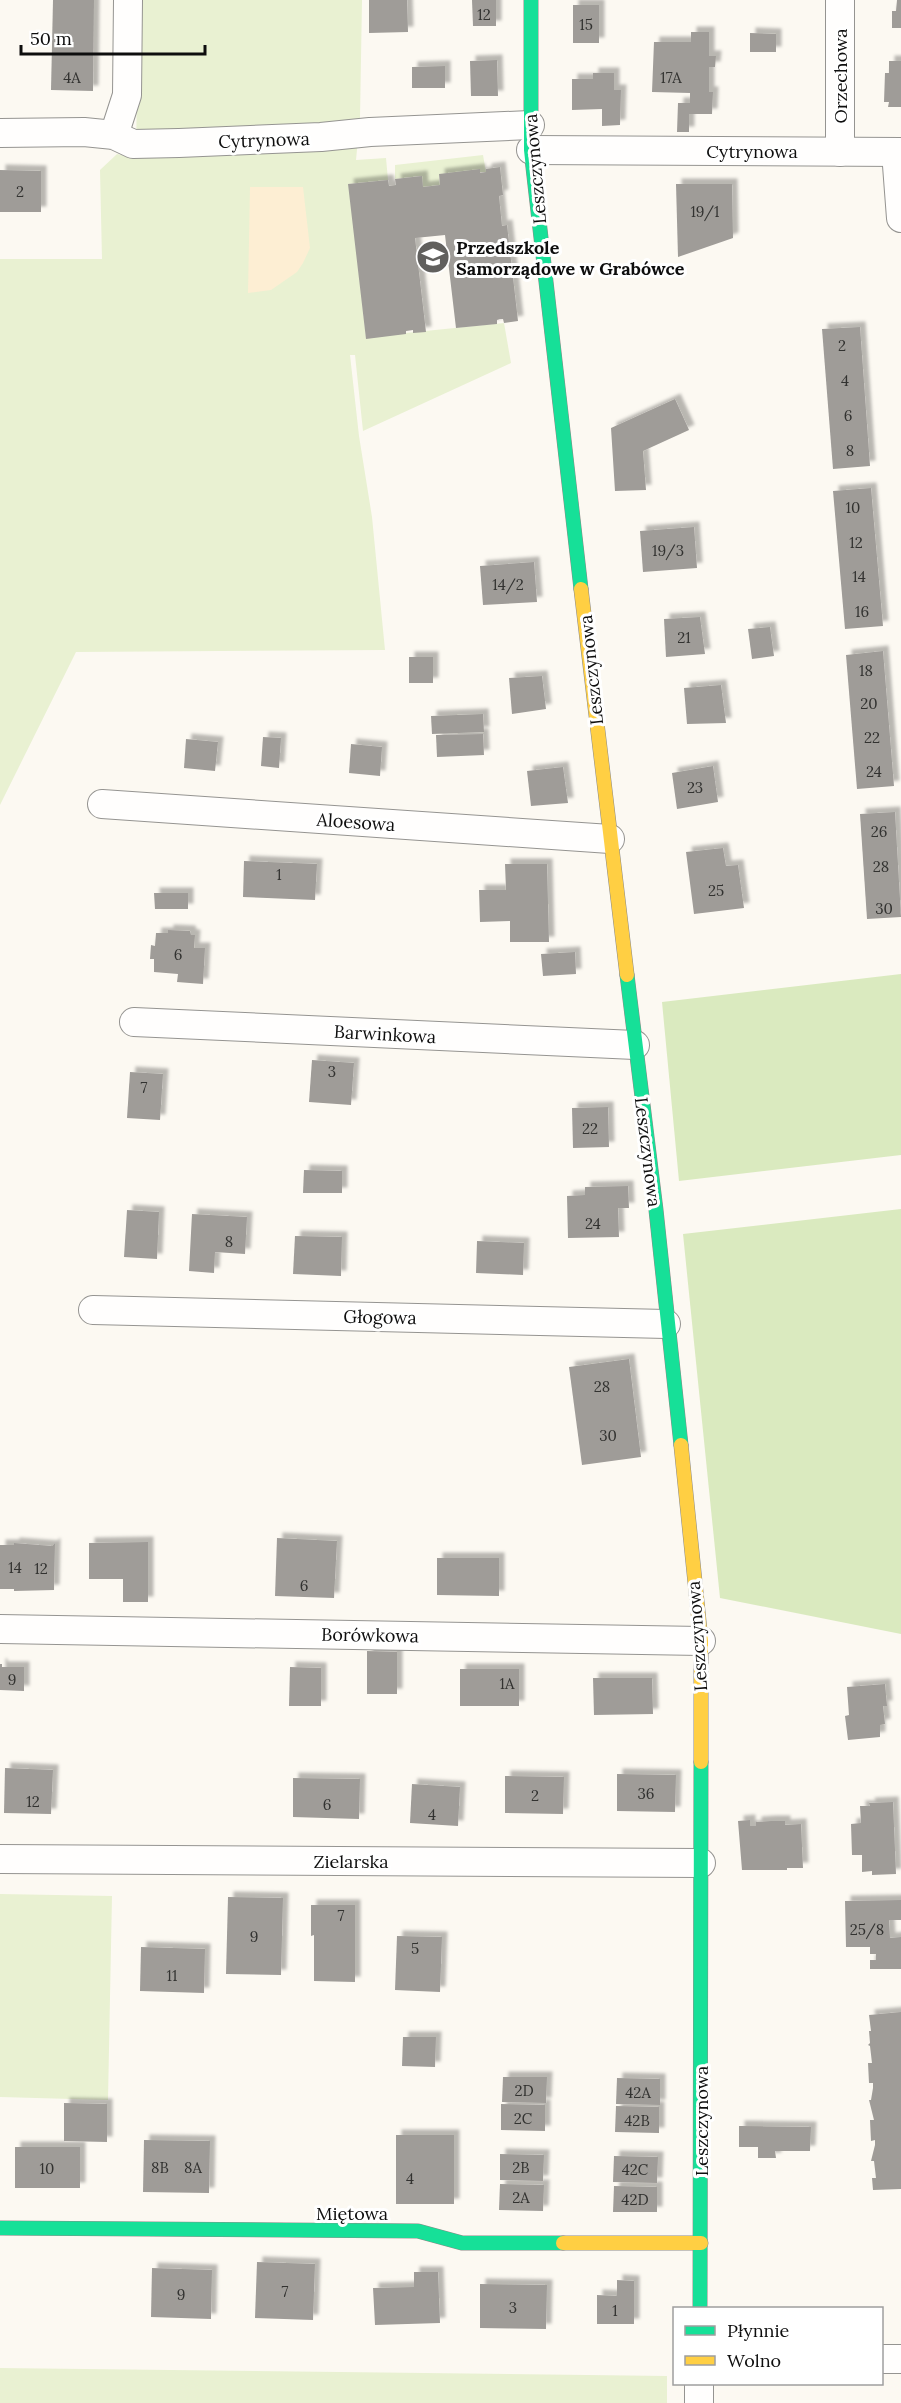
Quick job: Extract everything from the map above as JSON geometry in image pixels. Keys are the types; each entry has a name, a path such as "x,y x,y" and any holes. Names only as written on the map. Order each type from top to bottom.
{"street":[{"path":"114,135 127,94 128,0"},
{"name":"Leszczynowa","path":"531,0 531,138 610,839 656,1209 666,1324 701,1641 700,2307"},
{"name":"Orzechowa","path":"840,0 840,152"},
{"name":"Cytrynowa","path":"0,133 84,132 114,135 133,144 321,137 370,132 840,152 898,152"},
{"path":"898,152 901,219"},
{"name":"Aloesowa","path":"102,804 610,839"},
{"name":"Barwinkowa","path":"134,1022 635,1046"},
{"name":"Głogowa","path":"93,1310 666,1324"},
{"name":"Borówkowa","path":"0,1629 701,1641"},
{"name":"Zielarska","path":"0,1859 701,1863"},
{"name":"Miętowa","path":"0,2228 418,2231 462,2243 701,2243"},
{"path":"883,2359 901,2359"},
{"path":"699,2385 699,2403"}],"green space":[{"path":"138,0 362,0 360,118 356,160 386,158 388,180 349,184 366,337 504,323 511,363 363,431 355,355 350,355 359,436 372,517 385,650 76,652 0,805 0,259 102,259 100,170 117,154 136,158"},
{"path":"483,155 486,172 439,174 440,185 423,187 421,176 395,179 395,165"},
{"path":"901,974 901,1155 679,1181 662,1002"},
{"path":"901,1209 901,1634 720,1598 683,1234"},
{"path":"0,1894 112,1896 108,2100 0,2097"},
{"path":"0,2368 667,2376 667,2403 0,2403"}],"sand":[{"path":"250,187 303,187 310,248 297,272 271,290 248,293"}],"building":[{"path":"53,0 94,0 93,91 51,90"},
{"path":"369,0 407,0 408,32 369,33"},
{"path":"472,0 496,0 496,26 473,26"},
{"path":"897,0 901,0 901,28 892,28 892,11 896,11"},
{"path":"573,5 599,5 599,43 573,43"},
{"path":"691,32 709,32 709,56 716,56 715,67 709,67 709,92 713,92 712,114 689,114 689,132 677,132 678,103 690,103 690,93 652,92 654,42 691,42"},
{"path":"750,33 776,34 776,52 750,52"},
{"path":"497,60 498,96 471,96 470,61"},
{"path":"889,61 901,61 901,107 888,107 889,102 884,102 885,73 889,73"},
{"path":"445,66 445,88 412,88 412,67"},
{"path":"593,73 614,73 614,90 621,90 620,125 602,126 602,109 572,110 572,79 593,79"},
{"path":"500,167 503,195 499,196 502,226 507,225 518,321 504,323 503,319 500,319 497,320 497,324 456,328 445,235 415,238 426,332 413,333 413,330 406,331 406,334 366,339 348,184 388,180 389,186 396,185 395,179 422,176 423,187 440,185 439,174 480,169 480,173 486,172 486,169"},
{"path":"0,170 41,171 41,212 0,212"},
{"path":"676,184 732,184 733,238 678,257"},
{"path":"860,327 870,466 833,469 822,329"},
{"path":"675,399 689,430 643,451 646,490 615,491 611,428"},
{"path":"871,488 883,626 845,629 833,491"},
{"path":"694,527 697,568 643,572 640,531"},
{"path":"534,562 537,602 483,605 480,566"},
{"path":"700,617 705,654 666,657 664,619"},
{"path":"770,627 774,656 752,659 748,629"},
{"path":"883,651 894,786 857,789 846,655"},
{"path":"409,657 433,657 433,683 409,683"},
{"path":"542,676 546,709 512,714 509,678"},
{"path":"721,685 726,723 687,724 684,688"},
{"path":"483,714 484,732 432,734 431,716"},
{"path":"483,734 484,755 437,757 436,735"},
{"path":"263,737 281,738 279,768 261,766"},
{"path":"186,739 218,742 215,771 184,768"},
{"path":"351,744 382,747 380,776 349,773"},
{"path":"713,766 718,802 677,809 672,773"},
{"path":"563,767 568,803 531,806 527,771"},
{"path":"895,812 901,917 867,919 860,814"},
{"path":"723,848 726,866 738,865 744,908 694,914 686,852"},
{"path":"244,861 317,864 315,900 243,897"},
{"path":"505,864 547,864 549,942 510,942 510,921 480,922 479,890 506,890"},
{"path":"154,893 188,893 188,909 155,909"},
{"path":"168,930 190,931 191,935 195,935 194,948 205,948 203,984 177,982 178,974 154,972 154,959 150,959 151,945 155,946 156,933 168,933"},
{"path":"575,952 576,974 543,976 541,954"},
{"path":"312,1060 354,1063 351,1105 309,1102"},
{"path":"130,1072 163,1074 160,1120 127,1118"},
{"path":"608,1107 609,1147 573,1148 572,1108"},
{"path":"304,1170 342,1171 342,1193 303,1193"},
{"path":"628,1186 629,1208 618,1208 619,1237 568,1238 567,1196 585,1195 585,1187"},
{"path":"127,1210 159,1212 157,1259 124,1257"},
{"path":"192,1214 247,1217 245,1254 215,1252 214,1273 189,1271"},
{"path":"295,1236 342,1237 341,1276 293,1274"},
{"path":"477,1241 524,1243 523,1275 476,1273"},
{"path":"629,1359 641,1457 582,1465 569,1367"},
{"path":"277,1538 337,1541 334,1598 275,1596"},
{"path":"148,1542 148,1602 123,1602 123,1579 89,1579 89,1543"},
{"path":"14,1543 52,1546 55,1543 54,1590 0,1589 0,1545 14,1545"},
{"path":"437,1558 499,1558 499,1596 437,1595"},
{"path":"367,1651 397,1652 397,1694 367,1694"},
{"path":"0,1664 2,1667 24,1667 24,1691 0,1690"},
{"path":"290,1667 321,1668 321,1706 289,1706"},
{"path":"460,1669 519,1669 519,1706 460,1706"},
{"path":"593,1678 652,1678 653,1714 594,1715"},
{"path":"885,1684 887,1706 883,1706 885,1724 880,1725 880,1737 848,1740 845,1716 849,1715 847,1687"},
{"path":"5,1768 53,1770 51,1814 4,1813"},
{"path":"617,1774 676,1775 675,1812 617,1811"},
{"path":"505,1776 564,1777 563,1814 505,1813"},
{"path":"293,1778 360,1779 359,1819 293,1817"},
{"path":"412,1784 460,1787 458,1826 410,1823"},
{"path":"893,1802 896,1874 872,1875 872,1871 862,1872 862,1855 852,1855 851,1824 861,1823 860,1806 870,1806 869,1803"},
{"path":"750,1820 750,1826 756,1826 756,1822 771,1821 785,1821 785,1825 801,1824 803,1868 742,1870 738,1821"},
{"path":"228,1897 283,1898 281,1975 226,1974"},
{"path":"901,1900 901,1920 889,1920 890,1938 901,1937 901,1969 870,1969 870,1960 876,1960 876,1954 870,1954 870,1947 846,1947 845,1901"},
{"path":"311,1905 355,1905 355,1982 314,1981 314,1935 311,1936"},
{"path":"397,1936 442,1937 440,1992 395,1990"},
{"path":"141,1947 205,1949 204,1993 140,1991"},
{"path":"901,2012 901,2189 873,2190 872,2178 876,2178 874,2161 871,2161 875,2140 871,2141 870,2120 874,2120 869,2100 871,2100 873,2083 869,2083 868,2063 872,2063 868,2045 870,2043 869,2031 871,2031 869,2015"},
{"path":"403,2037 436,2037 435,2067 402,2066"},
{"path":"503,2077 547,2077 546,2103 502,2102"},
{"path":"617,2078 660,2079 660,2105 616,2104"},
{"path":"64,2103 107,2104 107,2142 64,2141"},
{"path":"501,2104 545,2105 545,2131 501,2130"},
{"path":"616,2106 659,2107 659,2133 615,2132"},
{"path":"739,2126 811,2127 810,2151 775,2151 776,2158 758,2158 758,2147 739,2147"},
{"path":"396,2135 454,2135 454,2204 396,2204"},
{"path":"144,2140 210,2141 209,2193 143,2192"},
{"path":"15,2147 80,2147 80,2188 15,2188"},
{"path":"500,2154 544,2155 543,2181 500,2180"},
{"path":"614,2156 658,2157 657,2183 613,2182"},
{"path":"500,2184 544,2185 543,2211 499,2210"},
{"path":"614,2186 657,2187 657,2212 613,2212"},
{"path":"257,2262 315,2264 313,2320 255,2318"},
{"path":"152,2268 212,2270 211,2319 151,2317"},
{"path":"414,2272 438,2272 440,2323 375,2325 373,2288 414,2287"},
{"path":"617,2280 634,2281 634,2324 597,2324 597,2295 617,2296"},
{"path":"480,2284 547,2285 546,2329 480,2328"}],"traffic: fast":[{"path":"531,0 531,150 581,589"},
{"path":"627,975 656,1210 681,1445"},
{"path":"700,2307 701,1762"},
{"path":"0,2228 418,2231 462,2243 563,2243"}],"traffic: slow":[{"path":"581,589 627,975"},
{"path":"681,1445 701,1641 701,1762"},
{"path":"563,2243 701,2243"}],"place":[{"name":"Przedszkole Samorządowe w Grabówce","path":"433,257"}]}
